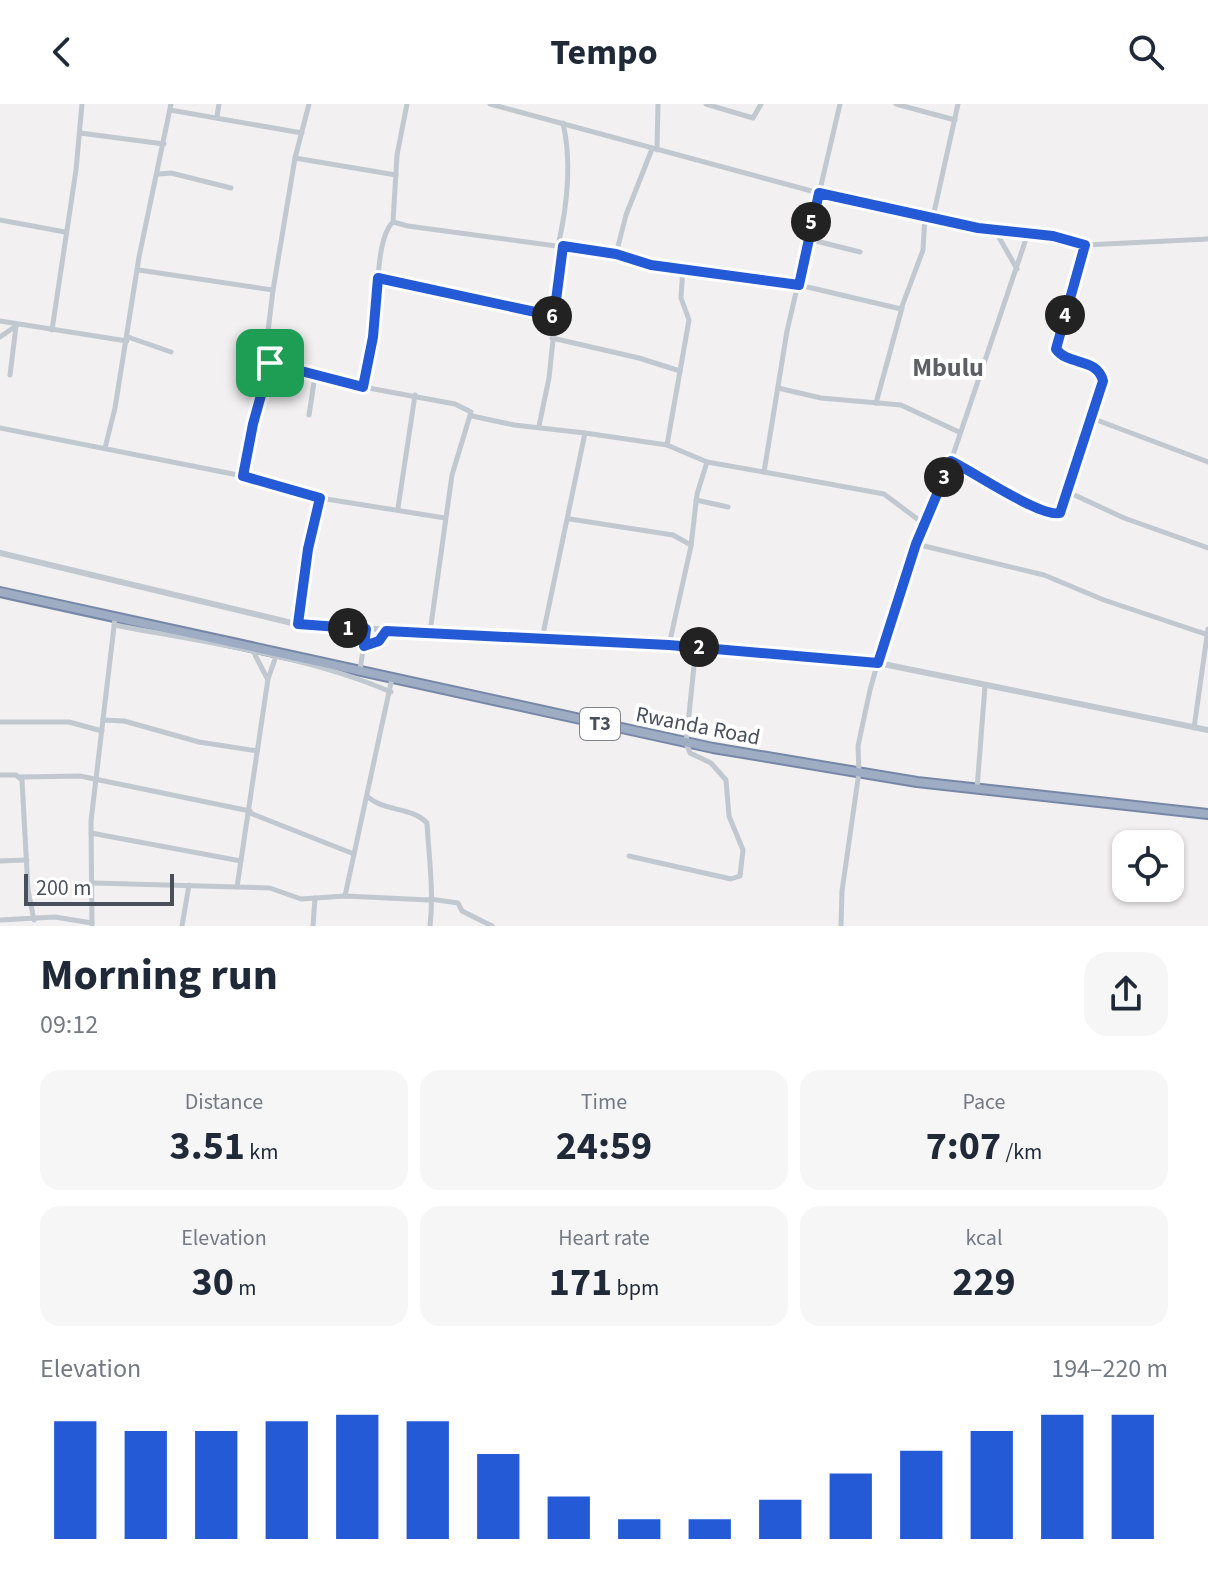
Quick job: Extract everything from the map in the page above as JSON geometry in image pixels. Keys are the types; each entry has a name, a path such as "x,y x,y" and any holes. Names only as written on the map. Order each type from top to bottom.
{"highway":[{"name":"Rwanda Road","path":"0,592 115,620 393,677 686,743 977,790 1208,814"}],"street":[{"path":"52,330 82,104"},
{"path":"217,116 219,104"},
{"path":"309,104 295,158 265,356 270,363 315,376 469,408 472,416 456,453 430,632"},
{"path":"363,387 373,337 378,278 388,227 393,222 396,175 407,104"},
{"path":"490,104 819,193 996,231 1053,236 1085,245 1208,239"},
{"path":"616,254 626,215 655,150 658,104"},
{"path":"706,104 753,118 761,104"},
{"path":"764,472 787,331 840,104"},
{"path":"898,104 955,120"},
{"path":"933,217 958,104"},
{"path":"105,448 170,107 302,133"},
{"path":"539,426 549,378 561,246 568,154 563,123"},
{"path":"80,133 164,144"},
{"path":"295,158 396,175"},
{"path":"158,175 171,173 231,188"},
{"path":"876,403 902,308 923,250 925,216"},
{"path":"0,220 65,232"},
{"path":"393,222 616,254 640,263 799,285 902,308"},
{"path":"996,231 1017,270"},
{"path":"841,926 863,720 878,663 916,544 951,461 1027,236"},
{"path":"808,239 860,252"},
{"path":"951,461 1051,515 1060,513 1102,391 1102,375 1092,365 1061,355 1056,349 1085,245"},
{"path":"667,445 689,320 681,298 683,267"},
{"path":"139,270 273,290"},
{"path":"378,278 554,316"},
{"path":"0,321 127,339 171,352"},
{"path":"0,337 18,325"},
{"path":"10,375 18,325"},
{"path":"552,338 680,371"},
{"path":"243,476 270,363"},
{"path":"309,415 315,376"},
{"path":"778,388 821,398 917,409 959,432"},
{"path":"398,508 415,395"},
{"path":"472,416 667,445 707,462 884,494 924,524"},
{"path":"1094,419 1208,462"},
{"path":"0,428 243,476 320,498 398,508 445,518"},
{"path":"542,640 570,519 585,433"},
{"path":"669,645 691,546 696,500 707,462"},
{"path":"1066,491 1124,518 1208,548"},
{"path":"298,624 308,549 320,498"},
{"path":"696,500 728,507"},
{"path":"570,519 673,535 691,546"},
{"path":"916,544 1044,575 1104,600 1208,633 1194,728"},
{"path":"0,553 298,624 669,645 878,663 1208,730"},
{"path":"0,920 32,922 55,917 92,924 94,883 91,833 115,620 343,674 391,692"},
{"path":"360,670 366,629"},
{"path":"364,646 379,641 386,631"},
{"path":"629,856 731,879 740,876 743,850 729,816 726,780 711,763 690,753 686,743 696,647"},
{"path":"254,654 263,665 268,682"},
{"path":"237,887 268,682 275,659"},
{"path":"345,896 393,677"},
{"path":"977,790 985,686"},
{"path":"103,720 136,723 199,742 257,751"},
{"path":"0,722 69,722 102,731"},
{"path":"0,775 70,775 98,779 250,812 354,854"},
{"path":"20,777 25,794 32,922"},
{"path":"368,796 379,805 425,819 428,874 433,886 430,926"},
{"path":"91,833 241,861"},
{"path":"0,861 27,860"},
{"path":"94,883 270,888 295,898 345,896 458,903 462,911 492,926"},
{"path":"182,926 189,885"},
{"path":"313,926 315,898"}],"district":[{"name":"Mbulu","path":"948,367"}],"route":[{"path":"819,193 978,228 1023,232 1027,236 1053,236 1085,245 1056,349 1061,355 1092,365 1100,372 1103,381 1094,419 1060,513 1051,515 1026,504 985,477 951,461 916,544 878,663 825,656 669,645 430,632 386,631 379,641 364,646 366,629 298,624 308,549 320,498 243,476 270,363 363,387 376,319 378,278 554,316 563,246 616,254 651,265 799,285 819,193"}]}
